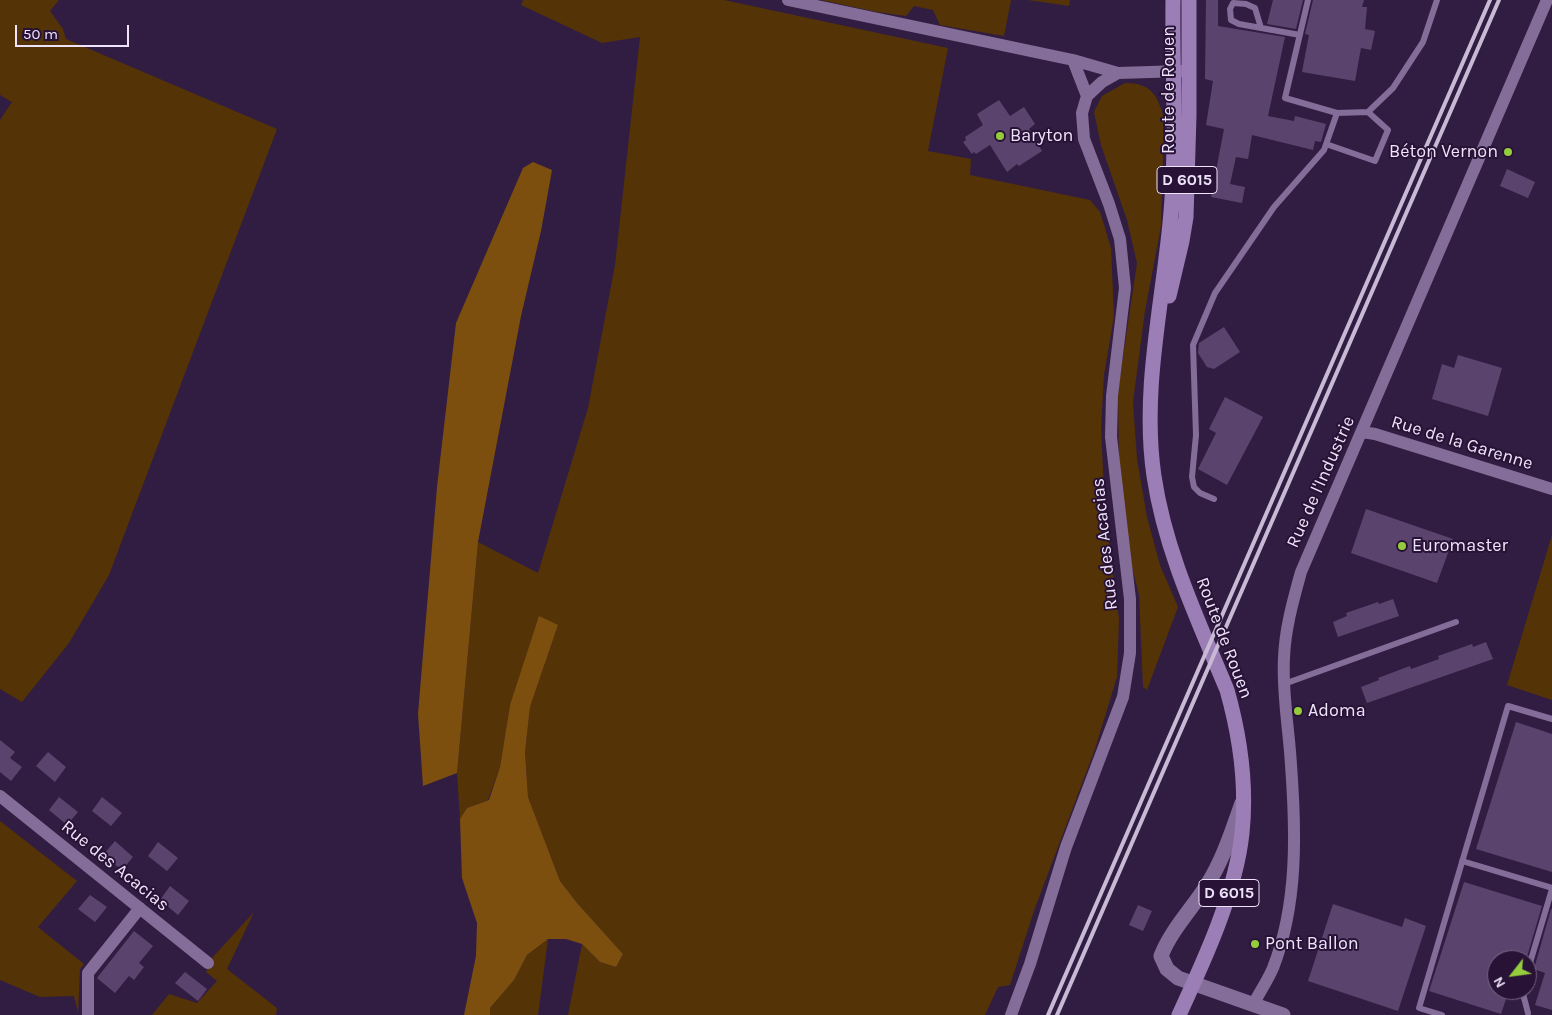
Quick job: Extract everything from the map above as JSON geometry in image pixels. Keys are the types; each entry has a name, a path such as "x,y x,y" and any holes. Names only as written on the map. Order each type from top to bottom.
{"main road":[{"name":"Route de Rouen","path":"1173,0 1173,164 1171,211 1154,356 1150,404 1150,438 1164,525 1176,566 1227,690 1233,712 1241,759 1244,797 1242,834 1232,884 1216,929 1179,1015"},
{"name":"Route de Rouen","path":"1154,356 1186,217 1189,115 1189,0"},
{"path":"1244,797 1221,860 1207,885 1167,941 1161,956 1168,969 1178,978 1283,1015"}],"street":[{"path":"788,0 1073,60 1118,74 1188,70"},
{"name":"Rue de l'Industrie","path":"1253,1004 1272,969 1285,927 1293,871 1294,814 1291,763 1284,704 1284,658 1289,618 1301,572 1547,0"},
{"path":"1073,60 1087,96 1102,82 1118,74"},
{"name":"Rue des Acacias","path":"1010,1015 1030,964 1066,847 1123,697 1130,653 1130,599 1111,437 1112,396 1125,288 1120,239 1109,204 1084,139 1082,113 1087,96"},
{"name":"Rue de la Garenne","path":"1362,432 1375,434 1552,489"},
{"name":"Rue des Acacias","path":"0,796 208,963"},
{"path":"88,1015 88,974 140,908"}],"lane":[{"path":"1308,0 1285,98 1337,113 1368,112 1393,88 1423,42 1436,0"},
{"path":"1261,28 1256,8 1246,4 1233,3 1230,9 1231,20 1239,24 1261,28 1300,35"},
{"path":"1326,144 1376,161 1388,130 1368,112"},
{"path":"1214,499 1194,488 1192,477 1196,435 1193,346 1215,293 1274,206 1324,150 1337,113"},
{"path":"1284,684 1456,622"},
{"path":"1442,1015 1419,1008 1508,706 1552,719"},
{"path":"1462,861 1552,889 1534,950"},
{"path":"1525,1000 1528,1013"}],"shaded area":[{"path":"0,0 59,0 50,11 63,29 66,39 277,129 109,575 69,643 22,702 0,689 0,120 12,102 0,95"},
{"path":"523,0 724,0 948,48 928,151 971,159 970,175 1090,200 1100,212 1111,248 1114,316 1104,375 1101,428 1105,513 1119,619 1117,677 1095,749 1035,908 1010,985 998,987 985,1015 568,1015 582,944 600,962 616,967 623,954 577,903 560,881 528,797 525,752 530,707 558,625 510,705 500,767 488,800 467,808 460,819 457,773 478,542 538,573 588,408 615,265 640,37 602,43 521,5"},
{"path":"821,0 1011,0 1004,36 940,25 933,10 914,6 906,16"},
{"path":"1028,0 1070,0 1069,6"},
{"path":"1125,83 1142,85 1148,88 1156,98 1164,119 1161,226 1145,311 1133,402 1137,459 1147,517 1160,565 1178,607 1147,690 1143,687 1139,595 1131,563 1119,470 1118,390 1137,263 1127,220 1101,145 1094,112 1102,96"},
{"path":"533,162 552,170 541,231 521,316 478,542 457,773 423,786 418,714 437,487 456,323 523,168"},
{"path":"1552,535 1552,700 1507,685"},
{"path":"539,616 558,625 530,707 525,752 528,797 560,881 577,903 623,954 616,967 600,962 582,944 566,939 548,939 527,955 514,980 490,1008 490,1015 464,1015 476,956 477,923 462,878 460,819 467,808 489,800 500,767 510,705"},
{"path":"0,821 77,881 38,927 84,964 80,969 78,1013 74,996 40,997 0,980"},
{"path":"254,912 227,969 277,1008 276,1015 152,1015 169,994 197,1003 217,981 206,972 212,958"},
{"path":"548,939 538,1015 490,1015 490,1008 514,980 527,955"}],"building":[{"path":"1206,0 1218,0 1218,26 1285,37 1268,116 1294,121 1295,116 1326,124 1321,142 1315,141 1313,150 1252,135 1248,159 1236,157 1230,184 1245,187 1242,203 1211,197 1224,129 1206,125 1213,81 1205,79"},
{"path":"1273,0 1303,0 1296,29 1267,24"},
{"path":"1313,0 1364,0 1362,7 1367,7 1365,29 1375,31 1371,50 1361,48 1355,81 1302,72 1309,35 1305,34"},
{"name":"Baryton","path":"999,100 1010,116 1024,107 1035,124 1029,129 1042,151 1019,166 1017,164 1007,172 990,145 976,154 974,152 972,154 963,142 966,140 965,137 983,125 977,114"},
{"path":"1507,169 1535,182 1528,198 1500,186"},
{"path":"1224,327 1240,352 1214,369 1207,367 1198,353 1199,343"},
{"path":"1458,355 1502,368 1488,416 1432,399 1442,364 1454,368"},
{"path":"1225,397 1263,417 1227,485 1198,469 1216,433 1209,429"},
{"name":"Euromaster","path":"1366,509 1453,539 1437,583 1351,553"},
{"path":"1393,599 1399,616 1338,637 1333,622 1347,616 1346,613"},
{"path":"1486,642 1493,659 1367,703 1361,687 1379,680 1378,678 1410,666 1411,669 1439,659 1438,656 1472,644 1473,647"},
{"path":"1516,722 1552,734 1552,872 1476,849"},
{"path":"0,740 15,752 10,758 22,767 11,781 0,772"},
{"path":"48,752 66,767 55,782 36,766"},
{"path":"59,797 78,812 67,825 49,810"},
{"path":"102,797 122,813 111,826 92,811"},
{"path":"115,841 133,857 122,870 103,855"},
{"path":"158,842 178,858 167,871 148,856"},
{"path":"1464,882 1542,906 1529,950 1487,950 1487,1000 1506,1000 1501,1014 1429,991"},
{"path":"170,886 189,901 178,915 160,900"},
{"path":"90,895 107,907 95,922 78,909"},
{"path":"1333,904 1402,927 1405,918 1426,926 1398,1011 1308,981"},
{"path":"1138,905 1152,911 1143,931 1129,925"},
{"path":"1552,909 1552,1010 1535,1005 1545,973 1537,970 1537,958"},
{"path":"134,931 153,946 139,963 144,967 134,980 129,976 115,993 97,978"},
{"path":"185,972 207,989 198,1001 175,983"}],"railway":[{"path":"1048,1015 1490,0"},
{"path":"1057,1015 1499,0"}],"place":[{"name":"Baryton","path":"1000,136"},
{"name":"Béton Vernon","path":"1508,152"},
{"name":"Euromaster","path":"1402,546"},
{"name":"Adoma","path":"1298,711"},
{"name":"Pont Ballon","path":"1255,944"}]}
